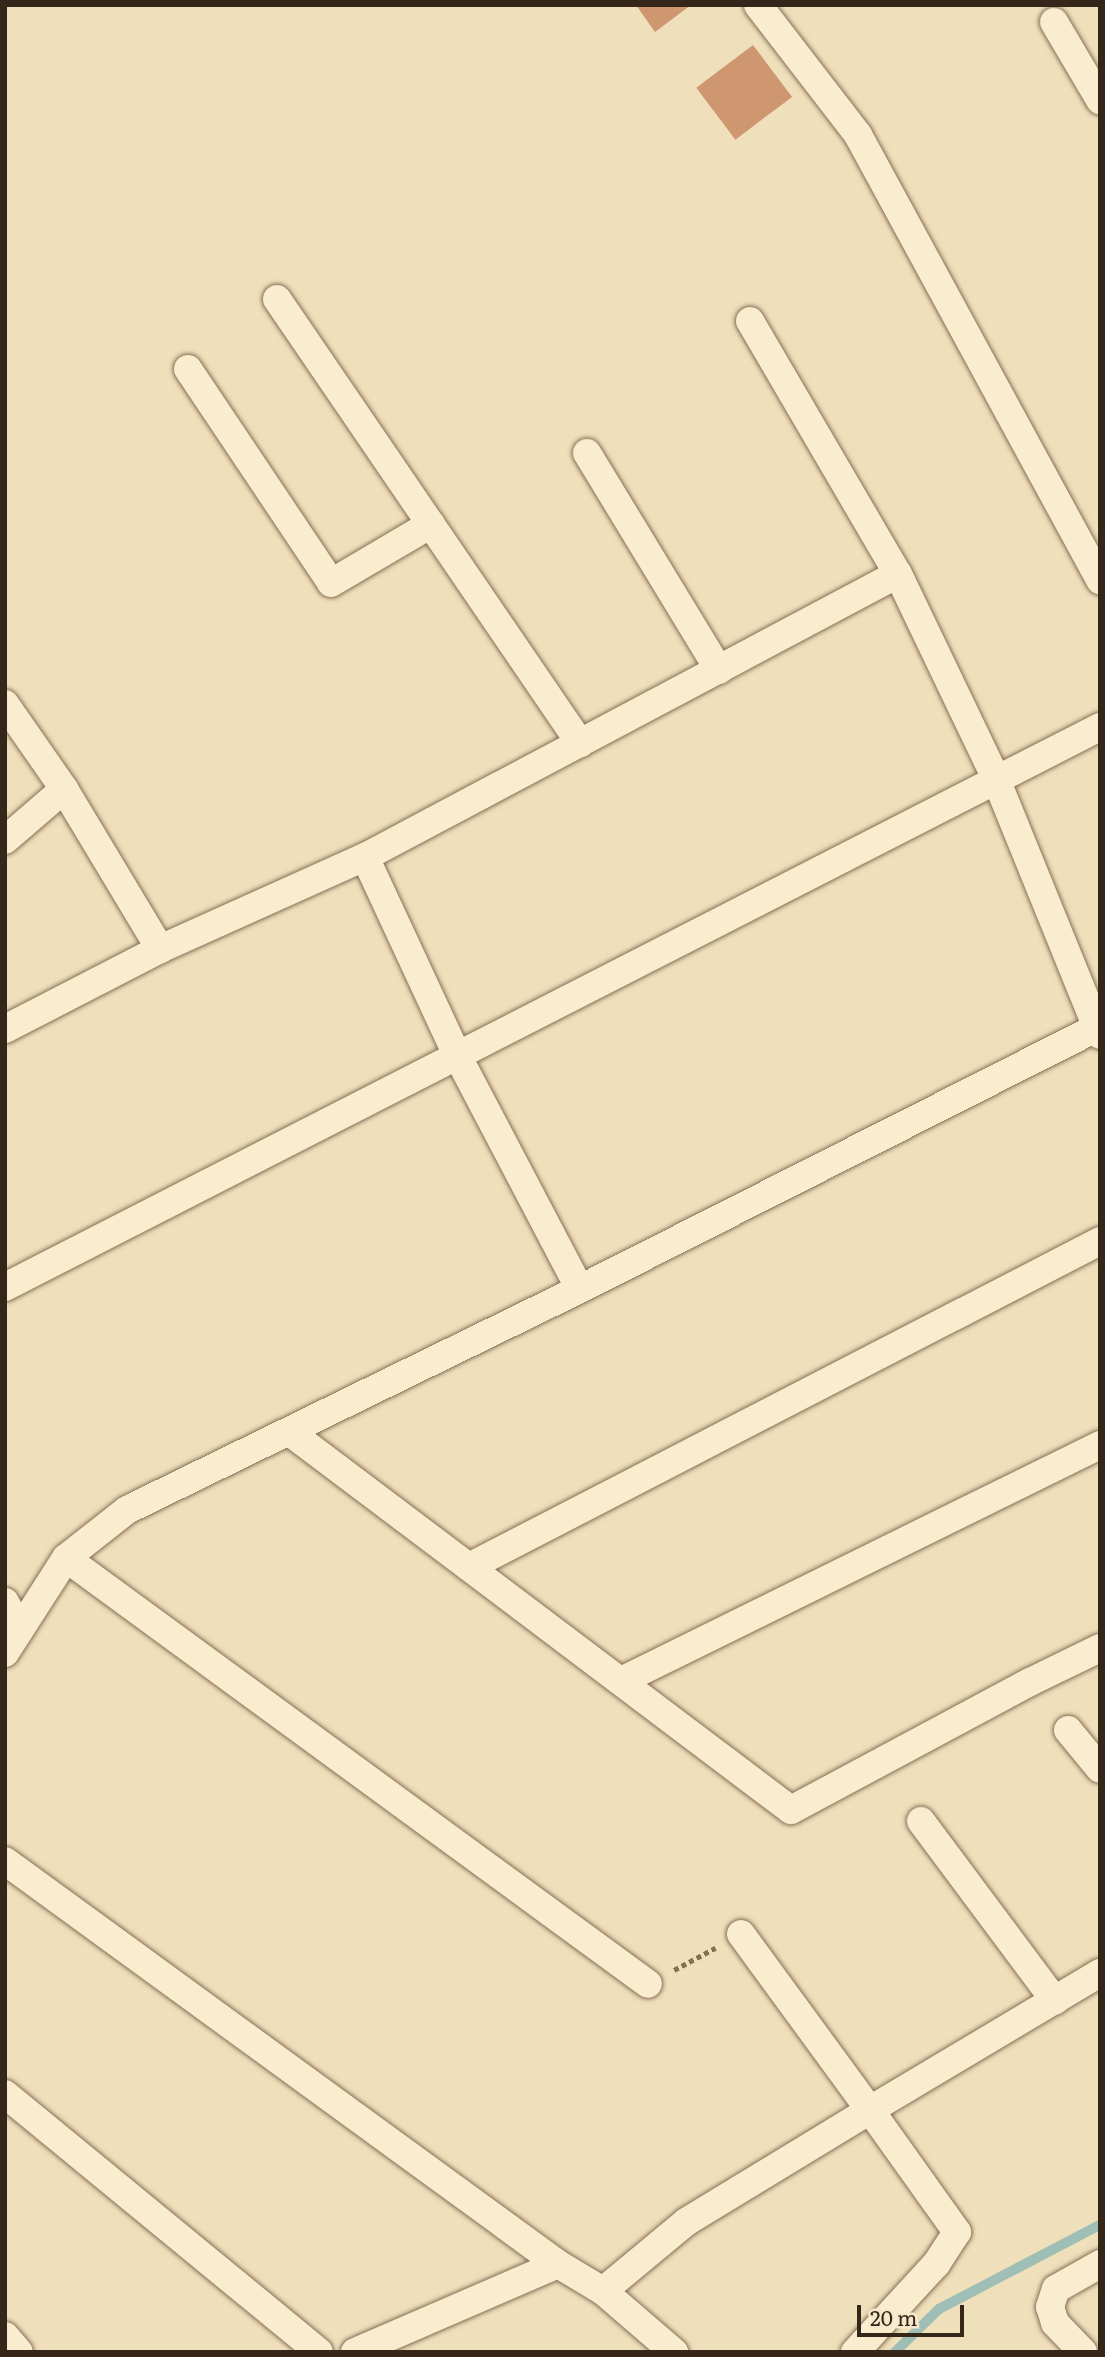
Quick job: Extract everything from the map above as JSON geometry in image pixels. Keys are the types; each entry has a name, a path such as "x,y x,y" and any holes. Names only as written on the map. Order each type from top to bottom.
{"street":[{"path":"758,5 858,135 1100,580"},
{"path":"1054,22 1100,100"},
{"path":"277,299 580,743"},
{"path":"13,1641 66,1558 127,1510 290,1433 1099,1030 996,779 898,574 750,321"},
{"path":"188,369 331,583 431,524"},
{"path":"587,453 719,670"},
{"path":"5,1029 160,949 365,857 898,574"},
{"path":"5,704 64,789 160,949"},
{"path":"5,1287 1100,727"},
{"path":"5,840 64,789"},
{"path":"365,857 457,1055 580,1289"},
{"path":"470,1567 1100,1241"},
{"path":"290,1433 791,1810 1030,1682 1100,1648"},
{"path":"621,1681 1100,1446"},
{"path":"66,1558 649,1984"},
{"path":"5,1602 13,1641"},
{"path":"1068,1730 1100,1769"},
{"path":"921,1821 1055,2001"},
{"path":"5,1861 558,2264 603,2291 674,2352"},
{"path":"741,1934 957,2232 936,2264 855,2352"},
{"path":"603,2291 686,2222 1100,1973"},
{"path":"5,2094 319,2352"},
{"path":"355,2352 558,2264"},
{"path":"1083,2352 1055,2323 1050,2308 1056,2289 1100,2264"},
{"path":"5,2336 19,2352"}],"path":[{"path":"649,1984 741,1934"}],"building":[{"path":"636,5 691,5 655,32"},
{"path":"753,45 792,97 735,140 696,88"}],"waterway":[{"path":"895,2352 939,2309 1100,2225"}]}
